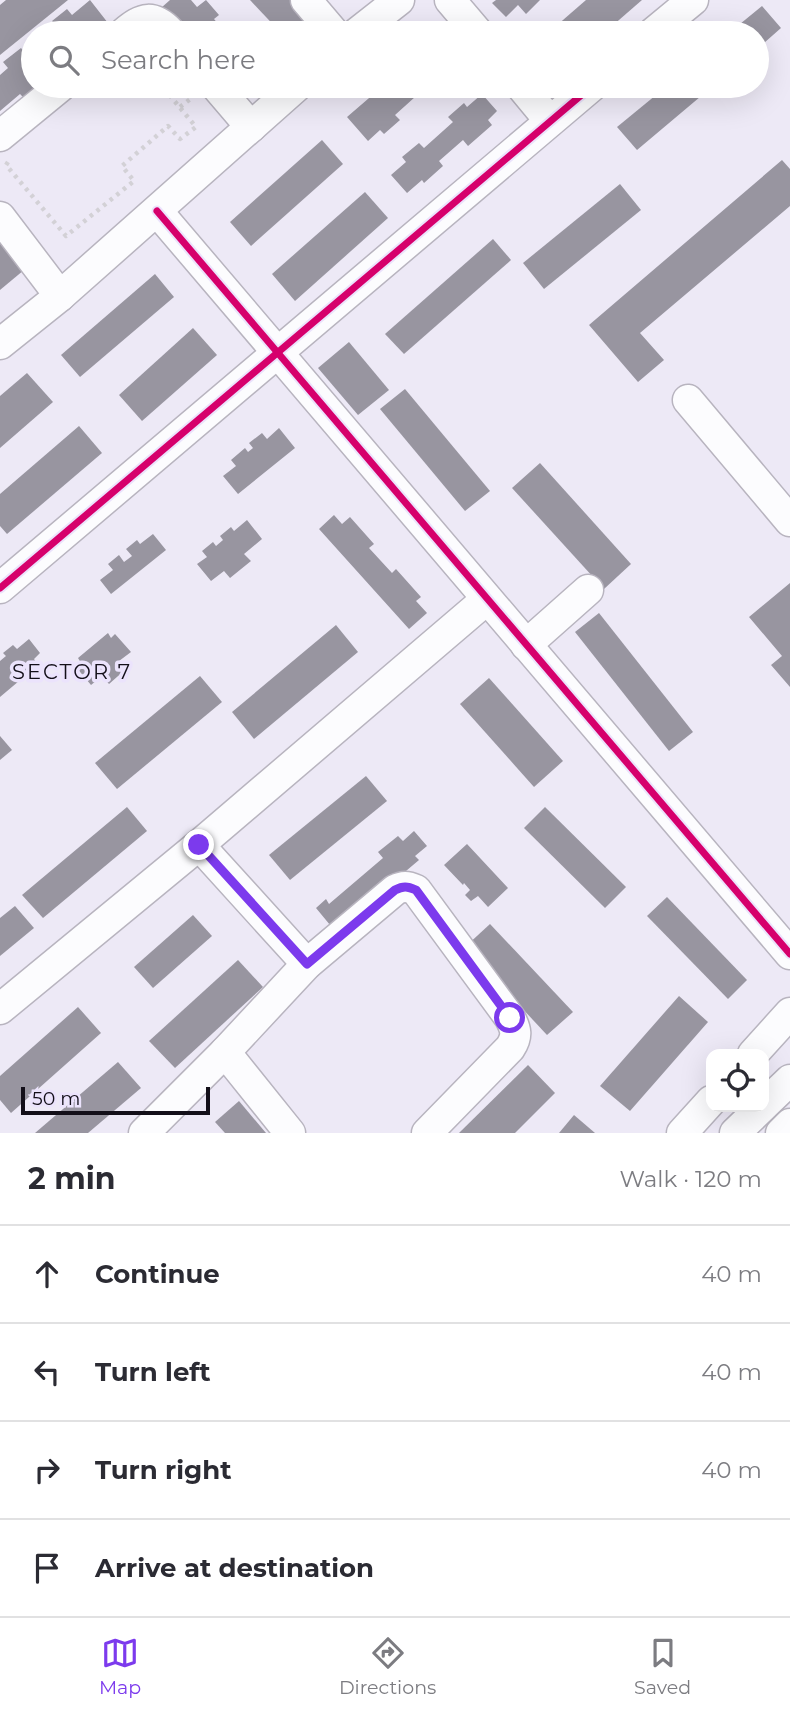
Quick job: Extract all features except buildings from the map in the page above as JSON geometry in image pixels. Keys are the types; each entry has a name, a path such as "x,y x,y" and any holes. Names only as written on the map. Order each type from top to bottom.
{"street":[{"path":"306,0 324,21"},
{"path":"372,21 399,0"},
{"path":"450,0 468,21"},
{"path":"668,21 693,0"},
{"path":"130,18 156,21"},
{"path":"8,146 50,98"},
{"path":"226,98 251,127"},
{"path":"0,344 60,296 284,98"},
{"path":"531,98 550,121"},
{"path":"2,584 578,98"},
{"path":"157,211 790,954"},
{"path":"0,217 60,296"},
{"path":"688,400 790,521"},
{"path":"526,645 588,590"},
{"path":"0,1009 199,845 487,599"},
{"path":"199,845 307,964"},
{"path":"144,1133 307,964 395,890 409,887 416,890 516,1028 516,1037 510,1048 427,1133"},
{"path":"758,1049 790,1013"},
{"path":"225,1052 290,1133"},
{"path":"769,1100 790,1080"},
{"path":"682,1133 706,1107"},
{"path":"735,1133 757,1112"},
{"path":"781,1133 790,1124"}],"path":[{"path":"8,146 6,164 66,236 135,181 122,166 168,126 180,139 196,127 172,98"}],"cycle path":[{"path":"0,588 578,98"},
{"path":"157,211 790,954"}],"district":[{"name":"SECTOR 7","path":"72,672"}],"route":[{"path":"199,845 307,964 395,890 409,887 416,890 510,1018"}]}
